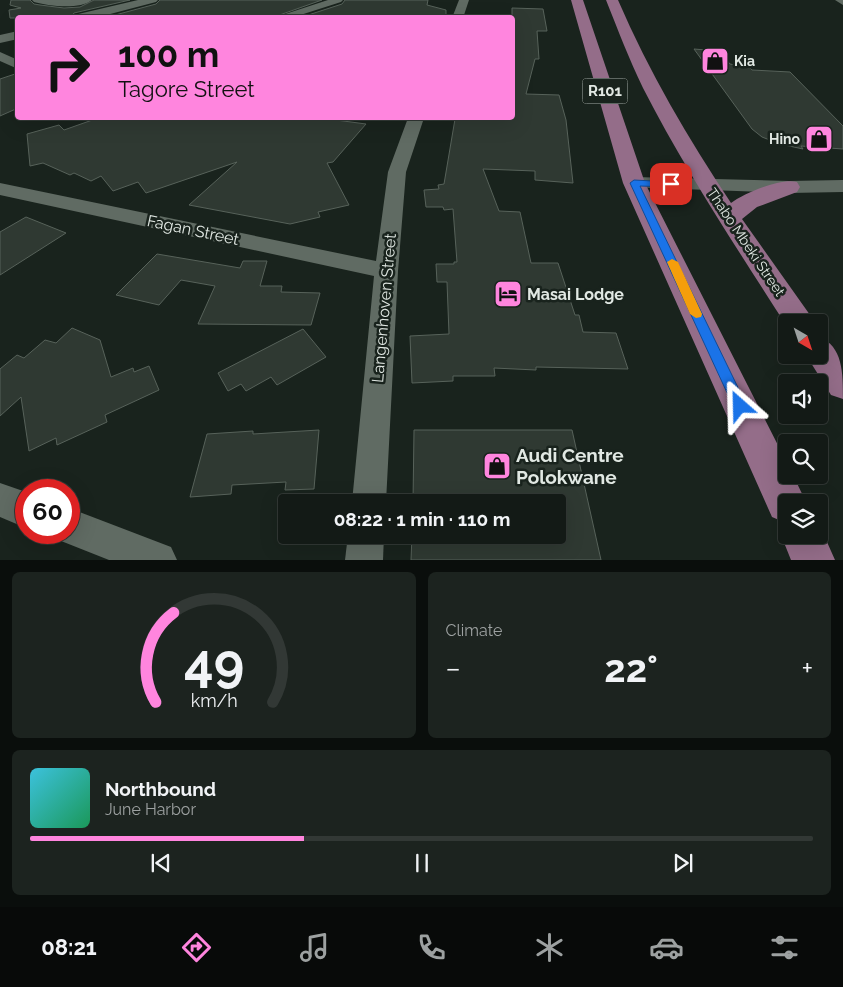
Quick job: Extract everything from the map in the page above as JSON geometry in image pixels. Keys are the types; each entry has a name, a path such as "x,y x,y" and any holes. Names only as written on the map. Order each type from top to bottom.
{"main road":[{"name":"R101","path":"577,0 634,183 782,494"},
{"name":"Thabo Mbeki Street","path":"612,0 634,54 662,108 708,186 795,314"},
{"path":"730,219 734,212 743,205 789,187"},
{"path":"828,362 843,385"},
{"path":"806,544 813,560"}],"street":[{"path":"37,0 56,4 88,0"},
{"path":"90,15 152,0"},
{"path":"103,15 164,0"},
{"path":"288,15 338,0"},
{"path":"458,15 464,0"},
{"path":"0,38 15,35"},
{"path":"0,56 15,64"},
{"name":"Langenhoven Street","path":"370,494 386,271 396,172 415,120"},
{"path":"634,183 708,186 842,186"},
{"name":"Fagan Street","path":"0,189 386,271"},
{"path":"0,500 15,506"},
{"path":"80,530 158,560"},
{"path":"364,560 365,544"}],"building":[{"path":"11,0 30,0 34,4 64,8 80,7 94,0 130,0 74,13 72,15 15,15 15,18 10,18 9,10 21,8 10,5"},
{"path":"160,0 322,0 280,15 115,15 156,4"},
{"path":"345,0 428,0 427,5 446,10 446,15 308,15 342,4"},
{"path":"512,8 543,9 547,31 537,31 539,59 535,59 526,94 559,95 566,120 573,183 535,180 535,171 483,169 499,211 520,212 531,263 558,263 575,315 579,315 583,332 616,333 628,369 536,367 536,370 494,368 495,376 453,376 453,381 412,383 410,336 449,334 447,282 437,282 436,264 454,264 454,262 457,262 453,209 444,210 443,207 426,207 424,190 439,189 438,185 444,184 455,120 515,120 515,15 512,15"},
{"path":"694,49 719,51 730,64 752,70 790,72 843,126 843,149 801,146 803,149 780,144 762,137 752,129"},
{"path":"15,74 15,109 0,116 0,79"},
{"path":"92,120 336,120 366,124 333,162 327,163 349,205 318,212 320,217 290,224 189,205 237,162 146,193 138,182 113,191 101,176 91,181 74,173 70,175 43,163 30,166 27,134 59,125 64,130"},
{"path":"26,217 66,233 0,275 0,232"},
{"path":"157,254 240,268 243,261 267,261 260,286 282,286 281,292 320,293 311,325 198,324 215,286 181,280 159,305 116,295"},
{"path":"72,328 100,340 111,377 133,368 134,372 149,366 159,390 105,415 107,422 57,445 56,438 29,451 21,397 0,416 0,369 17,355 24,358 45,340 56,343"},
{"path":"303,329 326,357 277,385 271,377 246,391 241,384 228,391 218,373"},
{"path":"319,430 314,489 285,490 286,482 232,485 231,494 190,497 207,434 253,431 253,434"},
{"name":"Audi Centre Polokwane","path":"414,430 572,430 601,560 411,560 412,544 566,544 566,494 413,494"}],"slow traffic":[{"path":"672,262 696,314"}],"place":[{"name":"Kia","path":"715,61"},
{"name":"Hino","path":"819,139"},
{"name":"Masai Lodge","path":"508,294"},
{"name":"Audi Centre Polokwane","path":"497,466"}],"route":[{"path":"671,184 634,183 740,406"}]}
